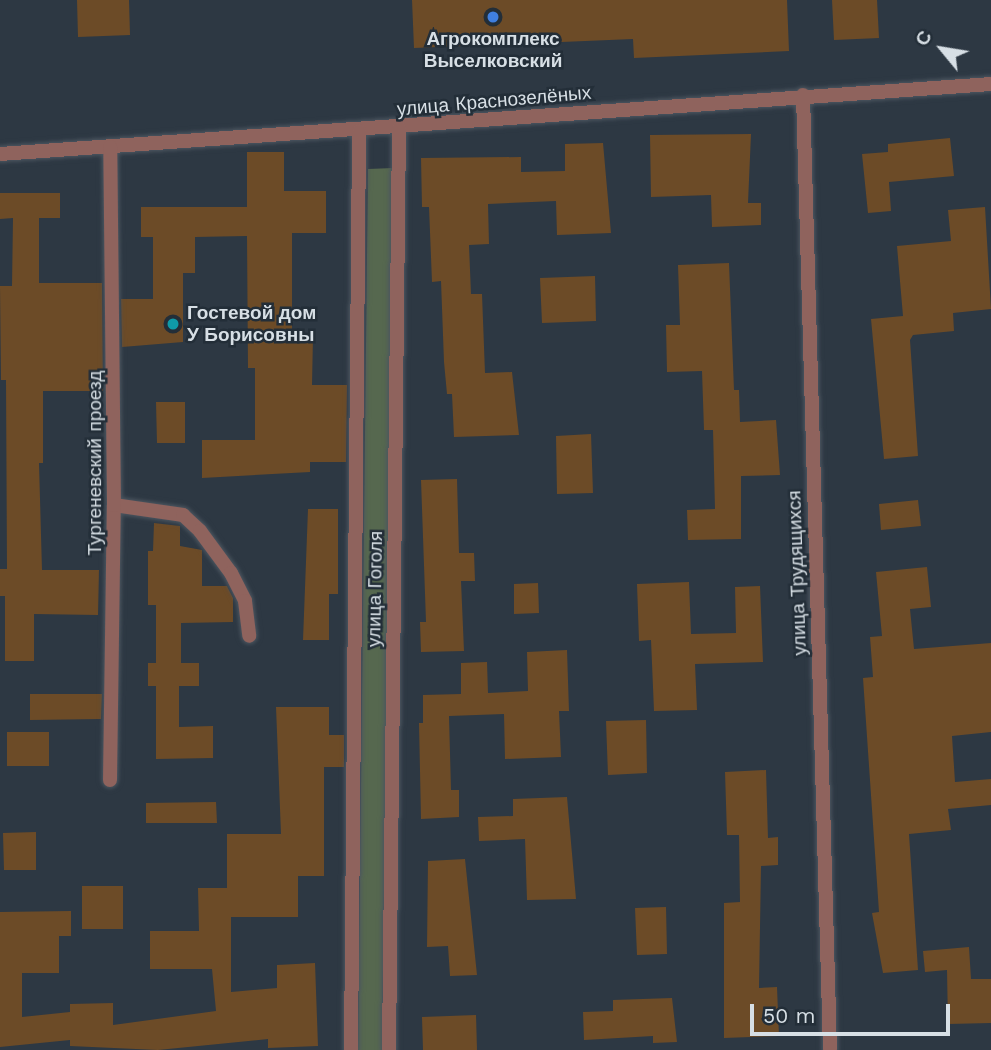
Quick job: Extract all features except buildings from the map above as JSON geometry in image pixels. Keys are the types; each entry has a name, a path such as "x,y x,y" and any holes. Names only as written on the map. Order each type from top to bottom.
{"street":[{"name":"улица Краснозелёных","path":"0,154 359,131 803,95 991,84"},
{"name":"улица Трудящихся","path":"803,95 830,1050"},
{"name":"улица Гоголя","path":"389,1050 400,128"},
{"name":"улица Гоголя","path":"351,1050 359,131"},
{"name":"Тургеневский проезд","path":"110,146 114,174 114,505 110,780"},
{"path":"114,505 183,515 200,531 245,601 249,636"}],"green space":[{"path":"393,168 382,1050 358,1050 368,169"}],"place":[{"name":"Агрокомплекс Выселковский","path":"493,17"},
{"name":"Гостевой дом У Борисовны","path":"173,324"}]}
